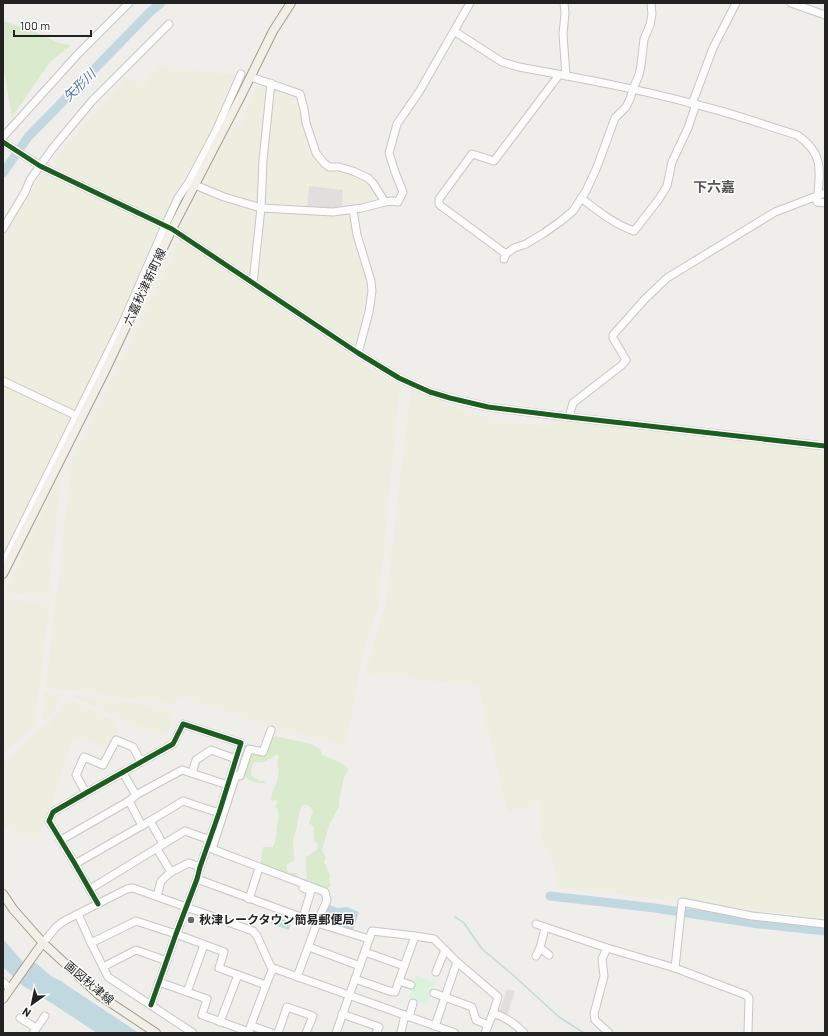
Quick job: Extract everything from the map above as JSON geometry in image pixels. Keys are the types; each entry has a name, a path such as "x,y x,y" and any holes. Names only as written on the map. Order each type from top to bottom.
{"main road":[{"name":"六嘉秋津新町線","path":"3,574 78,416 137,304 172,229 273,31 291,3"},
{"path":"3,894 13,909 43,943 3,999"},
{"name":"画図秋津線","path":"43,943 99,994 156,1033"}],"street":[{"path":"129,3 73,60 4,141 39,165 172,229 358,353 406,382 430,392 488,407 825,446"},
{"path":"195,185 224,197 261,208 333,212 353,210 385,202 398,202 403,192 389,153 397,124 419,92 470,3"},
{"path":"564,3 565,13 562,75 494,161 472,154 439,199 439,204 441,206 505,256 514,248 526,244 561,222 573,211 581,198 597,167 615,118 626,107 639,75 644,39 650,25 652,14 651,3"},
{"path":"581,198 607,218 622,227 634,231 659,200 667,186 672,162 688,128 694,104 713,48 736,3"},
{"path":"791,3 825,15"},
{"path":"3,229 39,165 92,101 169,24"},
{"path":"454,31 502,62 519,67 633,89 694,104 797,135 805,141 815,153 820,170 817,202 825,203"},
{"path":"3,564 78,416 123,322 164,226 216,131 241,74"},
{"path":"251,76 300,94 306,123 316,153 329,167 353,171 368,178 385,202"},
{"path":"253,283 261,208 263,160 271,83"},
{"path":"569,417 573,403 622,365 626,360 613,338 613,335 662,282 776,212 825,193"},
{"path":"353,210 357,236 371,281 372,291 369,312 358,353"},
{"path":"3,381 78,416"},
{"path":"98,904 50,820 53,812 173,744 182,724 241,743 197,879 151,1005"},
{"path":"271,730 263,752 249,750 240,776 236,775 212,849 325,892 327,900 297,977"},
{"path":"86,793 76,775 84,757 103,765 116,740 133,748 141,762"},
{"path":"192,774 196,760 211,750 236,759"},
{"path":"61,840 129,801 136,795 182,770 228,785"},
{"path":"123,772 136,795"},
{"path":"129,801 142,826"},
{"path":"75,864 183,801 219,813"},
{"path":"150,821 171,872"},
{"path":"90,889 186,831 210,840"},
{"path":"206,851 311,891 303,918"},
{"path":"157,896 161,881 171,872 189,862 200,867"},
{"path":"249,899 258,871"},
{"path":"197,879 317,923 369,939"},
{"path":"43,943 56,927 64,921 127,889 133,888 253,931 273,968 455,1033"},
{"path":"675,968 682,902 752,916 825,924"},
{"path":"78,914 108,977 193,1033"},
{"path":"91,943 136,921 224,952 219,968 266,985"},
{"path":"536,924 606,948 675,968 746,995 749,998 748,1033"},
{"path":"536,956 546,928"},
{"path":"336,1033 348,995 356,979 372,931 434,939 457,962 498,998 485,1033"},
{"path":"356,979 395,992 415,936"},
{"path":"188,992 204,945"},
{"path":"309,947 360,966"},
{"path":"540,948 549,955"},
{"path":"606,948 602,960 604,976 594,1014 595,1020 609,1033"},
{"path":"104,967 136,950 167,960"},
{"path":"436,972 445,950"},
{"path":"365,952 404,966"},
{"path":"435,1026 457,962"},
{"path":"250,1030 273,968"},
{"path":"220,1022 238,975"},
{"path":"399,980 411,985"},
{"path":"3,982 10,989"},
{"path":"159,982 207,999 202,1015 220,1022 250,1030 272,1033"},
{"path":"434,993 472,1007 476,1020 488,1025"},
{"path":"401,1032 414,1003"},
{"path":"278,1033 287,1007 313,1016 306,1033"},
{"path":"493,1013 504,1017 524,1033"},
{"path":"342,1014 379,1026 376,1033"},
{"path":"20,1018 35,1031 45,1016"}],"shaded area":[{"path":"157,64 190,70 237,75 210,133 188,175 161,221 76,179 54,163 56,157 127,77 145,85"},
{"path":"257,85 291,96 297,101 310,154 316,156 320,166 333,171 356,176 368,183 380,200 351,207 356,241 369,287 354,348 223,260 223,257 182,229 210,172 209,171 218,151 222,151 232,131 240,126"},
{"path":"43,174 77,186 158,227 149,254 131,294 74,411 3,377 3,237 24,201"},
{"path":"309,186 343,190 342,209 307,208"},
{"path":"180,240 371,370 400,385 378,608 363,651 346,746 276,728 179,696 175,704 46,687 72,461"},
{"path":"3,384 71,416 3,555"},
{"path":"411,389 448,405 480,416 519,424 551,426 552,419 825,451 825,918 557,887 555,867 542,841 539,802 508,813 478,686 365,673 385,607"},
{"path":"59,478 61,478 48,597 5,592"},
{"path":"3,599 49,603 35,725 3,753"},
{"path":"45,692 62,695 52,714 42,721"},
{"path":"71,696 175,709 168,732 163,735 159,735"},
{"path":"67,700 120,723 107,748 74,736 39,838 3,827 3,764 31,736 51,722"},
{"path":"507,989 515,991 507,1015 499,1012"}],"green space":[{"path":"3,21 34,31 59,43 71,45 50,62 12,117 3,65"},
{"path":"275,736 311,744 320,749 322,755 339,762 347,767 348,770 344,777 339,807 329,825 322,850 326,858 324,862 330,875 329,879 331,886 324,890 305,881 307,876 306,857 317,850 318,844 314,840 314,827 309,823 313,811 307,805 302,805 300,810 293,840 294,861 286,865 289,873 296,873 299,880 261,866 263,847 273,847 276,838 279,814 278,809 275,807 278,802 276,800 271,801 272,792 277,782 279,770 277,763 279,756 276,754 266,761 254,762 251,770 251,776 260,781 265,781 265,783 253,782 242,775 250,754 265,752 270,748 271,739"},
{"path":"274,916 291,922 289,930 271,924"},
{"path":"416,975 435,982 427,1004 409,997"}],"water":[{"path":"327,904 338,908 347,907 359,912 353,930 322,919"},
{"path":"3,939 23,962 36,963 51,976 61,981 138,1033 97,1033 23,986 3,967"}],"waterway":[{"name":"矢形川","path":"3,173 28,137 150,12 161,3"},
{"path":"550,896 655,908 759,924 825,931"},
{"path":"455,917 464,923 482,949 559,1017 584,1033"}],"cycle path":[{"path":"3,142 40,166 172,229 358,353 399,378 430,392 488,407 825,446"},
{"path":"98,904 49,821 53,812 173,744 183,724 241,743 197,879 151,1005"}],"place":[{"name":"秋津レークタウン簡易郵便局","path":"191,920"}],"district":[{"name":"下六嘉","path":"714,187"}]}
